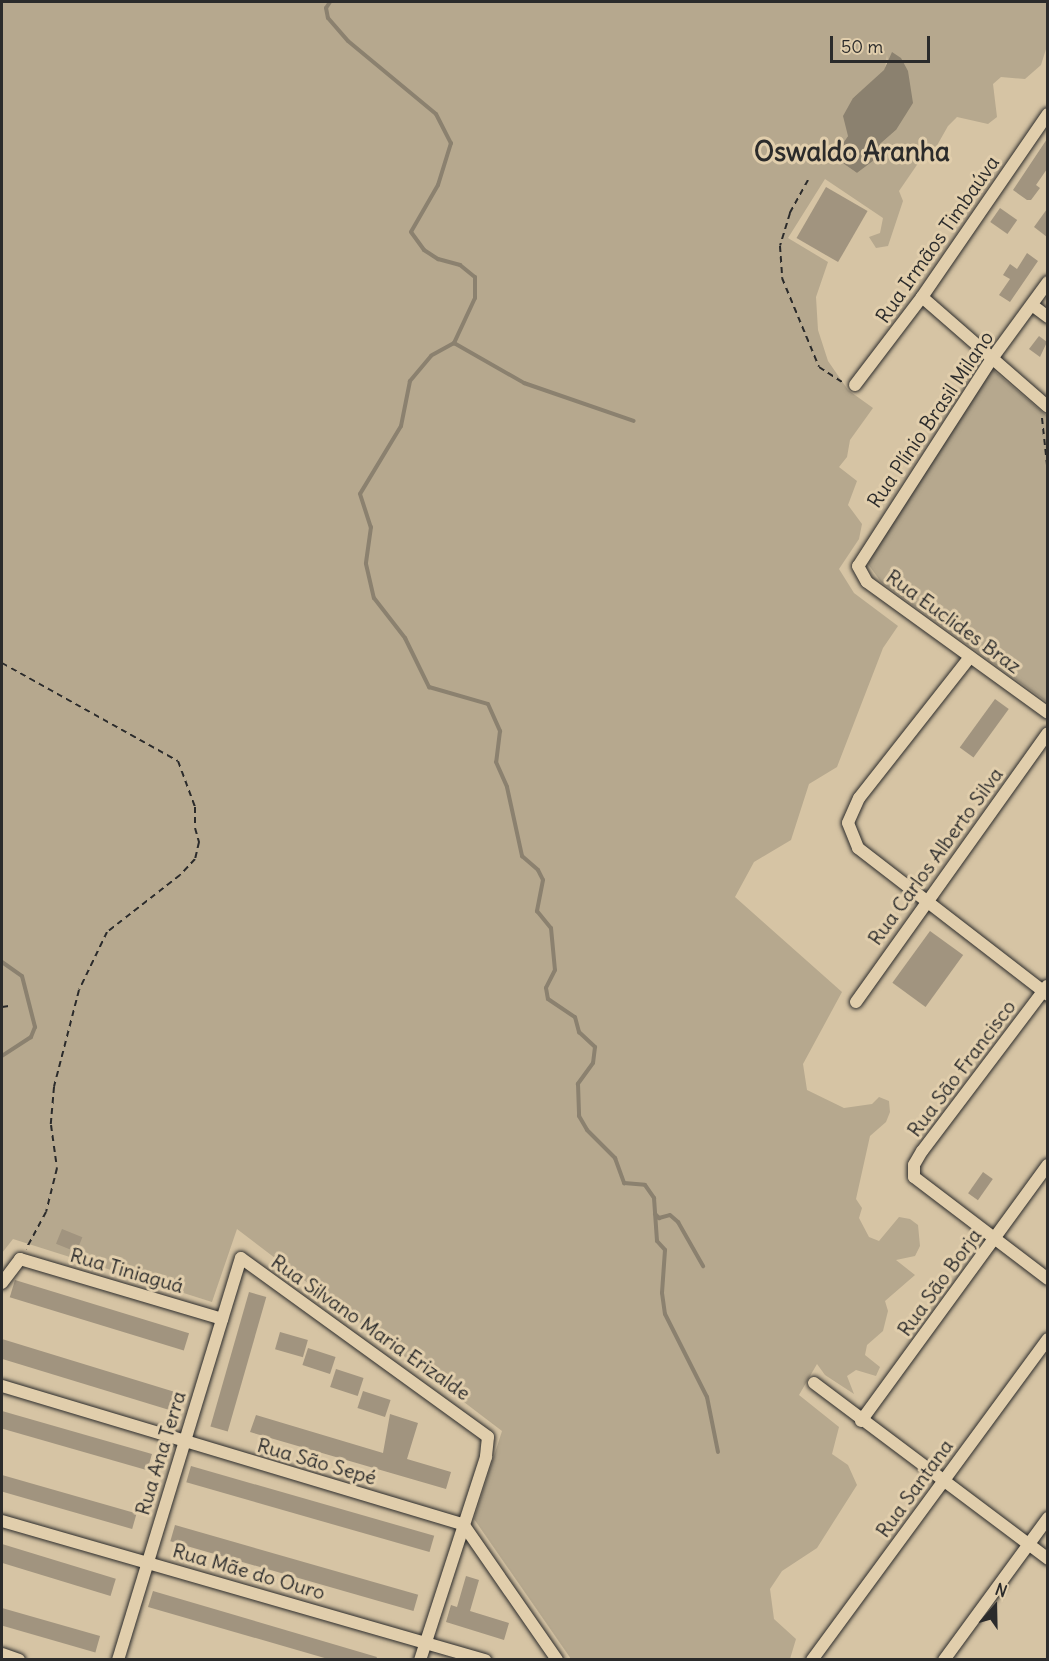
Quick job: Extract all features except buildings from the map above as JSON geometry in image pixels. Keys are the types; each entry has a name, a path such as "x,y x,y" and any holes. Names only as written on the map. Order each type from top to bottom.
{"street":[{"name":"Rua Irmãos Timbaúva","path":"855,385 922,297 1047,114"},
{"name":"Rua Plínio Brasil Milano","path":"867,582 858,566 863,555 991,360 1047,282"},
{"path":"922,297 1047,407"},
{"path":"1032,305 1047,317"},
{"name":"Rua Euclides Braz","path":"867,582 1047,713"},
{"path":"969,657 860,798 848,823 858,848 925,902 1046,990"},
{"name":"Rua Carlos Alberto Silva","path":"856,1002 1047,733"},
{"name":"Rua São Francisco","path":"994,1239 914,1177 914,1165 922,1151 1046,990"},
{"name":"Rua São Borja","path":"861,1421 1047,1165"},
{"path":"994,1239 1047,1279"},
{"name":"Rua Ana Terra","path":"118,1659 241,1258"},
{"name":"Rua Silvano Maria Erizalde","path":"241,1258 478,1427 488,1437 489,1445 463,1524"},
{"path":"2,1283 20,1259"},
{"name":"Rua Tiniaguá","path":"20,1259 222,1319"},
{"name":"Rua Santana","path":"812,1659 1047,1339"},
{"path":"814,1383 861,1421 1047,1559"},
{"name":"Rua São Sepé","path":"2,1386 463,1524"},
{"path":"944,1659 1047,1518"},
{"name":"Rua Mãe do Ouro","path":"2,1521 485,1659"},
{"path":"420,1659 463,1524"},
{"path":"463,1524 557,1659"},
{"path":"2,1654 19,1659"}],"path":[{"path":"808,180 790,213 780,246 782,278 819,367 840,382 855,385"},
{"path":"1034,396 1042,411 1047,474"},
{"path":"2,663 178,761 195,807 195,828 199,842 195,859 180,875 107,932 79,990 54,1087 51,1125 57,1168 46,1212 20,1259"},
{"path":"2,1007 9,1006"}],"shaded area":[{"path":"2,2 1047,2 1047,46 1041,65 1025,79 1001,77 993,84 997,117 988,124 957,117 948,126 935,149 921,159 899,191 903,201 888,246 876,248 869,237 880,233 883,218 825,179 788,238 828,262 816,297 818,330 828,361 848,390 873,408 850,440 847,457 839,467 857,481 848,505 862,524 859,539 839,569 854,593 898,626 883,648 837,767 809,784 791,840 754,862 735,897 842,992 803,1064 807,1090 844,1108 872,1104 879,1097 889,1101 890,1112 886,1122 870,1136 856,1199 862,1208 859,1218 869,1237 879,1241 899,1217 910,1219 918,1225 920,1246 915,1256 896,1260 915,1275 885,1301 888,1311 883,1331 867,1345 865,1355 880,1367 876,1376 856,1370 847,1376 854,1394 825,1375 817,1364 799,1395 839,1427 832,1454 848,1465 857,1485 817,1548 782,1571 770,1589 774,1619 796,1639 790,1659 571,1659 474,1519 502,1431 237,1229 212,1302 13,1239 2,1253","holes":["887,55 896,130 880,144 881,155 857,173 844,164 839,149 848,136 853,98 885,70"]},
{"path":"892,52 901,58 908,71 913,103 896,130 880,144 881,155 857,173 844,164 839,149 848,136 843,116 853,98 884,70"},
{"path":"992,369 1047,416 1047,702 881,582 868,564 875,543"}],"waterway":[{"path":"330,2 326,8 328,18 348,41 436,114 451,143 438,185 411,232 424,250 438,259 460,265 475,277 475,298 454,343 431,356 410,381 401,426 360,494 371,527 366,564 374,598 405,638 429,687 488,704 500,731 496,762 507,787 522,856 538,870 543,880 537,911 551,928 555,970 546,988 548,999 575,1017 579,1032 595,1047 593,1063 578,1084 579,1116 587,1130 615,1158 624,1183 645,1185 654,1198 657,1241 665,1250 662,1293 665,1314 707,1397 718,1452"},
{"path":"454,343 524,383 634,421"},
{"path":"2,962 22,976 35,1027 31,1037 2,1056"},
{"path":"655,1214 659,1218 670,1215 678,1222 703,1266"}],"district":[{"name":"Oswaldo Aranha","path":"852,152"}]}
